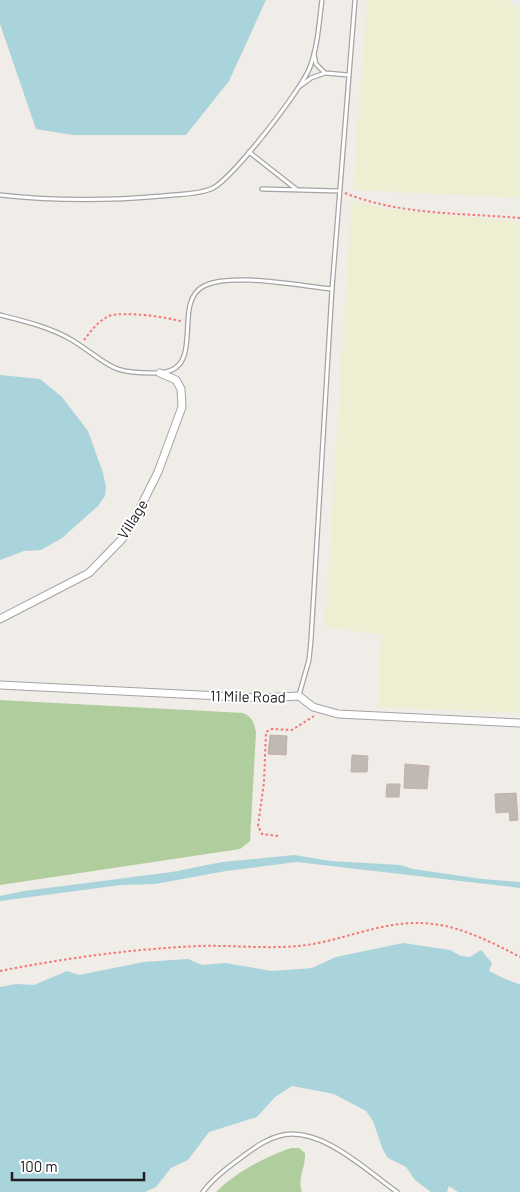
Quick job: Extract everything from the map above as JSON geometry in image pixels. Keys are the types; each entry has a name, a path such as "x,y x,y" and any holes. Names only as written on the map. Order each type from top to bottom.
{"street":[{"name":"Village","path":"0,620 89,573 122,539 132,524 161,464 182,407 181,388 176,380 160,373"},
{"name":"11 Mile Road","path":"0,685 262,698 299,696 308,704 320,710 338,714 520,723"}],"lane":[{"path":"0,195 65,201 110,200 194,193 220,185 249,152 306,76 314,52 322,0"},
{"path":"299,696 305,678 310,650 332,290 355,0"},
{"path":"314,52 316,64 325,73"},
{"path":"298,88 311,78 325,73 349,75"},
{"path":"249,152 296,190"},
{"path":"262,189 339,191"},
{"path":"0,316 52,331 115,370 160,373 176,368 186,353 191,302 196,292 212,282 225,279 244,280 332,290"},
{"path":"202,1192 237,1160 264,1142 281,1135 304,1135 329,1143 397,1192"}],"path":[{"path":"339,191 381,204 520,218"},
{"path":"79,346 97,325 113,315 159,317 188,322"},
{"path":"278,836 262,834 258,826 264,782 266,732 272,729 292,730 299,727 320,710"},
{"path":"0,971 62,959 158,949 299,946 390,924 416,923 434,924 456,930 500,946 520,957"}],"green space":[{"path":"367,0 509,0 520,10 520,198 353,190"},
{"path":"355,201 386,209 520,222 520,713 378,707 381,635 325,626 351,208 352,202"},
{"path":"0,700 243,713 249,716 256,732 250,841 240,849 0,885"},
{"path":"291,1148 299,1148 305,1153 300,1182 302,1192 216,1192 251,1166"}],"water":[{"path":"0,0 266,0 229,81 186,135 73,135 36,129 0,24"},
{"path":"0,375 40,379 62,397 88,431 106,487 105,496 98,506 62,538 41,550 24,551 0,560"},
{"path":"294,855 331,861 400,865 413,869 482,879 520,882 520,888 297,862 226,871 155,884 121,885 0,901 0,896 24,891 172,872 222,862"},
{"path":"403,943 450,950 461,956 470,957 481,950 492,963 489,971 520,984 520,1192 458,1192 449,1186 447,1192 431,1192 415,1180 406,1167 388,1158 383,1150 373,1121 366,1111 334,1094 292,1086 275,1097 257,1117 209,1132 188,1160 171,1168 156,1187 145,1192 0,1192 0,987 16,984 34,985 67,971 79,975 144,962 188,959 202,965 225,963 272,971 312,968 336,957"}],"building":[{"path":"270,735 287,736 286,755 268,754"},
{"path":"352,755 368,756 367,772 351,772"},
{"path":"405,764 429,766 427,789 404,788"},
{"path":"387,784 400,784 399,797 386,797"},
{"path":"516,793 518,820 510,821 509,812 496,813 495,794"}]}
